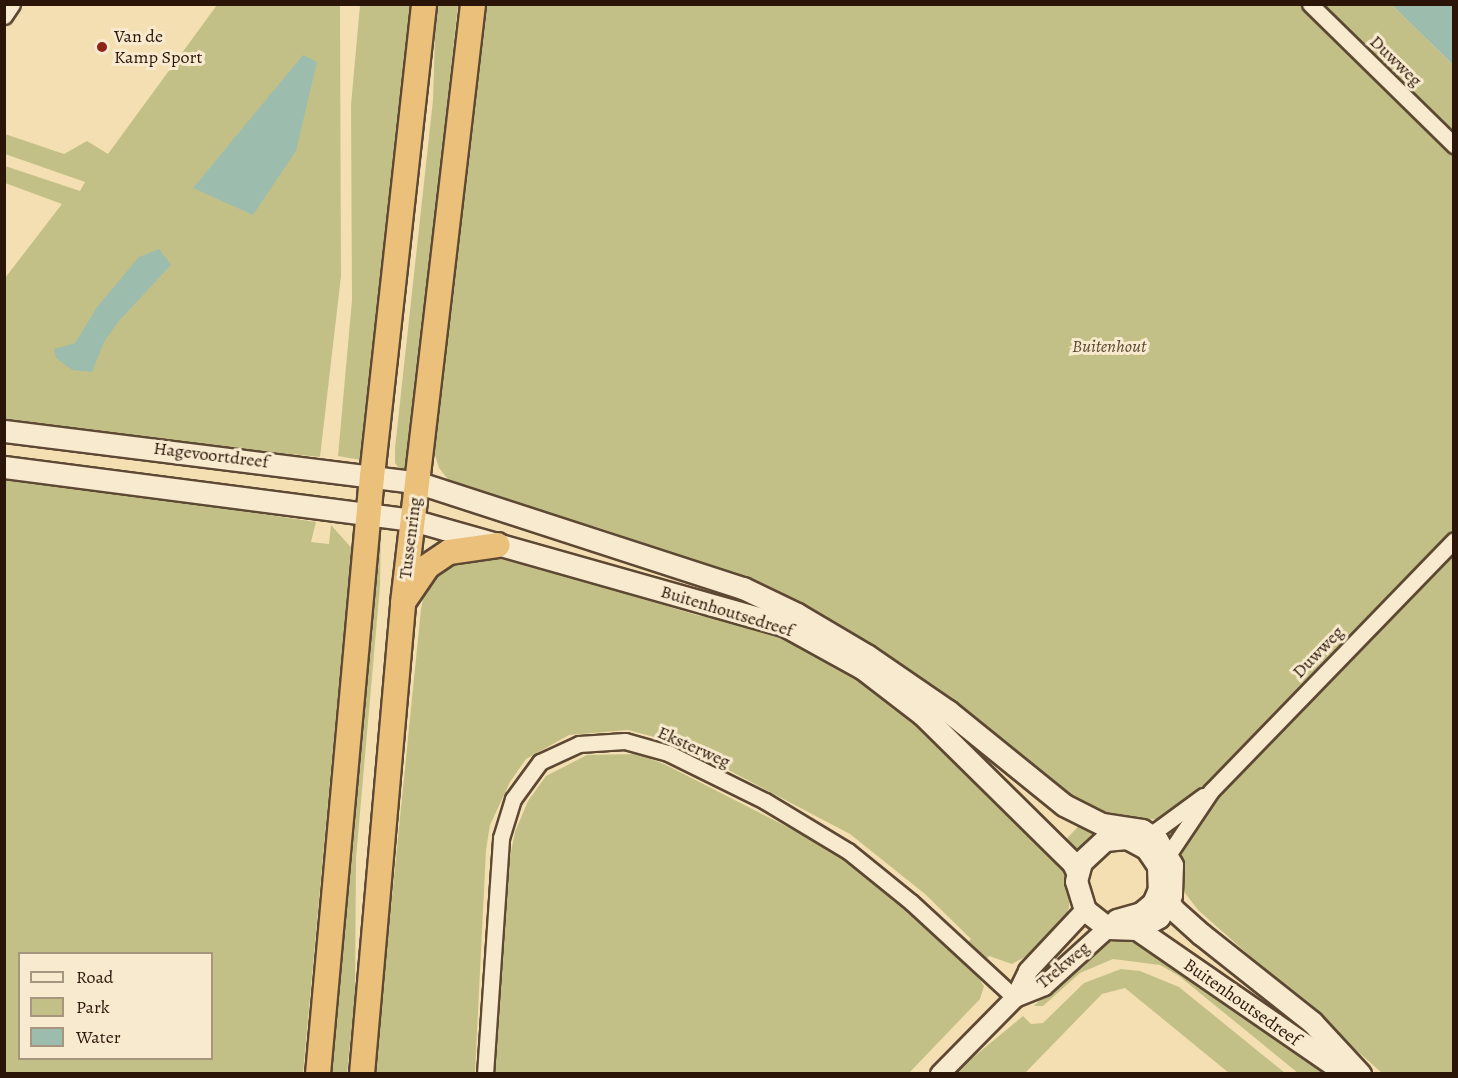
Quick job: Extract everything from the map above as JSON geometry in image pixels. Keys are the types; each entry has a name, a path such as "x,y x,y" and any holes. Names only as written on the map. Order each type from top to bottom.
{"highway":[{"path":"318,1074 368,513 424,4"},
{"name":"Tussenring","path":"362,1074 403,603 473,4"},
{"path":"403,603 428,566 450,552 498,545"}],"main road":[{"name":"Hagevoortdreef","path":"4,431 417,482"},
{"path":"4,467 368,513"},
{"name":"Buitenhoutsedreef","path":"417,482 742,588 948,711 1064,805 1109,833"},
{"name":"Buitenhoutsedreef","path":"368,513 412,520 735,610 832,643"},
{"name":"Buitenhoutsedreef","path":"865,662 923,715 1073,863 1077,872"},
{"path":"1133,827 1168,855 1167,893 1159,917 1137,929 1108,928 1085,910 1077,891 1077,872 1088,853 1109,833 1133,827"},
{"path":"1144,838 1158,866 1167,893"},
{"name":"Buitenhoutsedreef","path":"1167,893 1241,963 1312,1022 1360,1074"},
{"path":"1108,928 1117,920 1148,909 1167,893"},
{"name":"Buitenhoutsedreef","path":"1137,929 1347,1074"}],"street":[{"path":"4,16 12,4"},
{"name":"Duwweg","path":"1310,4 1454,145"},
{"name":"Duwweg","path":"1144,838 1211,790 1454,540"},
{"name":"Eksterweg","path":"485,1074 501,838 513,799 540,762 579,744 625,741 668,753 765,801 848,851 911,902 1015,998"},
{"name":"Duwweg","path":"1168,855 1211,790"},
{"name":"Trekweg","path":"940,1074 1015,998 1028,971 1085,910"},
{"name":"Trekweg","path":"1015,998 1044,986 1108,928"}],"green space":[{"path":"217,5 340,5 341,276 320,457 5,425 5,278 62,204 5,183 5,166 80,191 85,182 5,154 5,134 64,154 87,141 108,154"},
{"path":"360,5 414,5 361,460 338,456 352,300 351,105"},
{"path":"436,5 458,5 409,458 407,467 400,470 395,463 395,448 433,100"},
{"name":"Buitenhout","path":"485,5 1392,5 1453,65 1453,1073 1382,1073 1198,910 1185,893 1181,878 1179,862 1187,839 1162,819 1128,820 1069,879 1069,908 1063,922 1025,957 1012,964 989,956 975,973 984,986 980,999 909,1073 494,1073 506,877 515,832 528,801 546,776 587,755 639,754 666,765 821,844 871,879 956,955 971,939 925,894 850,834 677,743 628,730 569,735 526,759 510,782 490,825 486,850 475,1073 368,1074 379,965 390,917 421,609 426,585 439,568 454,558 497,554 696,615 776,630 875,684 1054,852 1093,811 1000,741 734,575 600,528 508,505 451,483 439,468 434,452"},
{"path":"5,476 316,522 311,542 329,544 331,525 355,552 350,565 303,1073 5,1074"},
{"path":"381,521 380,586 356,858 355,995 347,1073 326,1074 370,553"},
{"path":"1126,938 1153,946 1326,1073 1298,1073 1179,976 1160,965 1113,959 1080,973 1043,1006 1034,1006 1096,945"},
{"path":"1121,969 1140,971 1179,987 1285,1073 1229,1073 1125,988 1102,994 1025,1073 954,1073 1023,1016 1031,1024 1043,1023 1084,983"}],"water":[{"path":"1392,5 1453,5 1453,65 1443,55"},
{"path":"303,55 317,62 296,151 253,215 193,188"},
{"path":"159,249 171,265 118,322 104,342 92,372 72,370 56,358 54,349 75,343 97,307 139,257"}],"place":[{"name":"Van de Kamp Sport","path":"102,47"}]}
